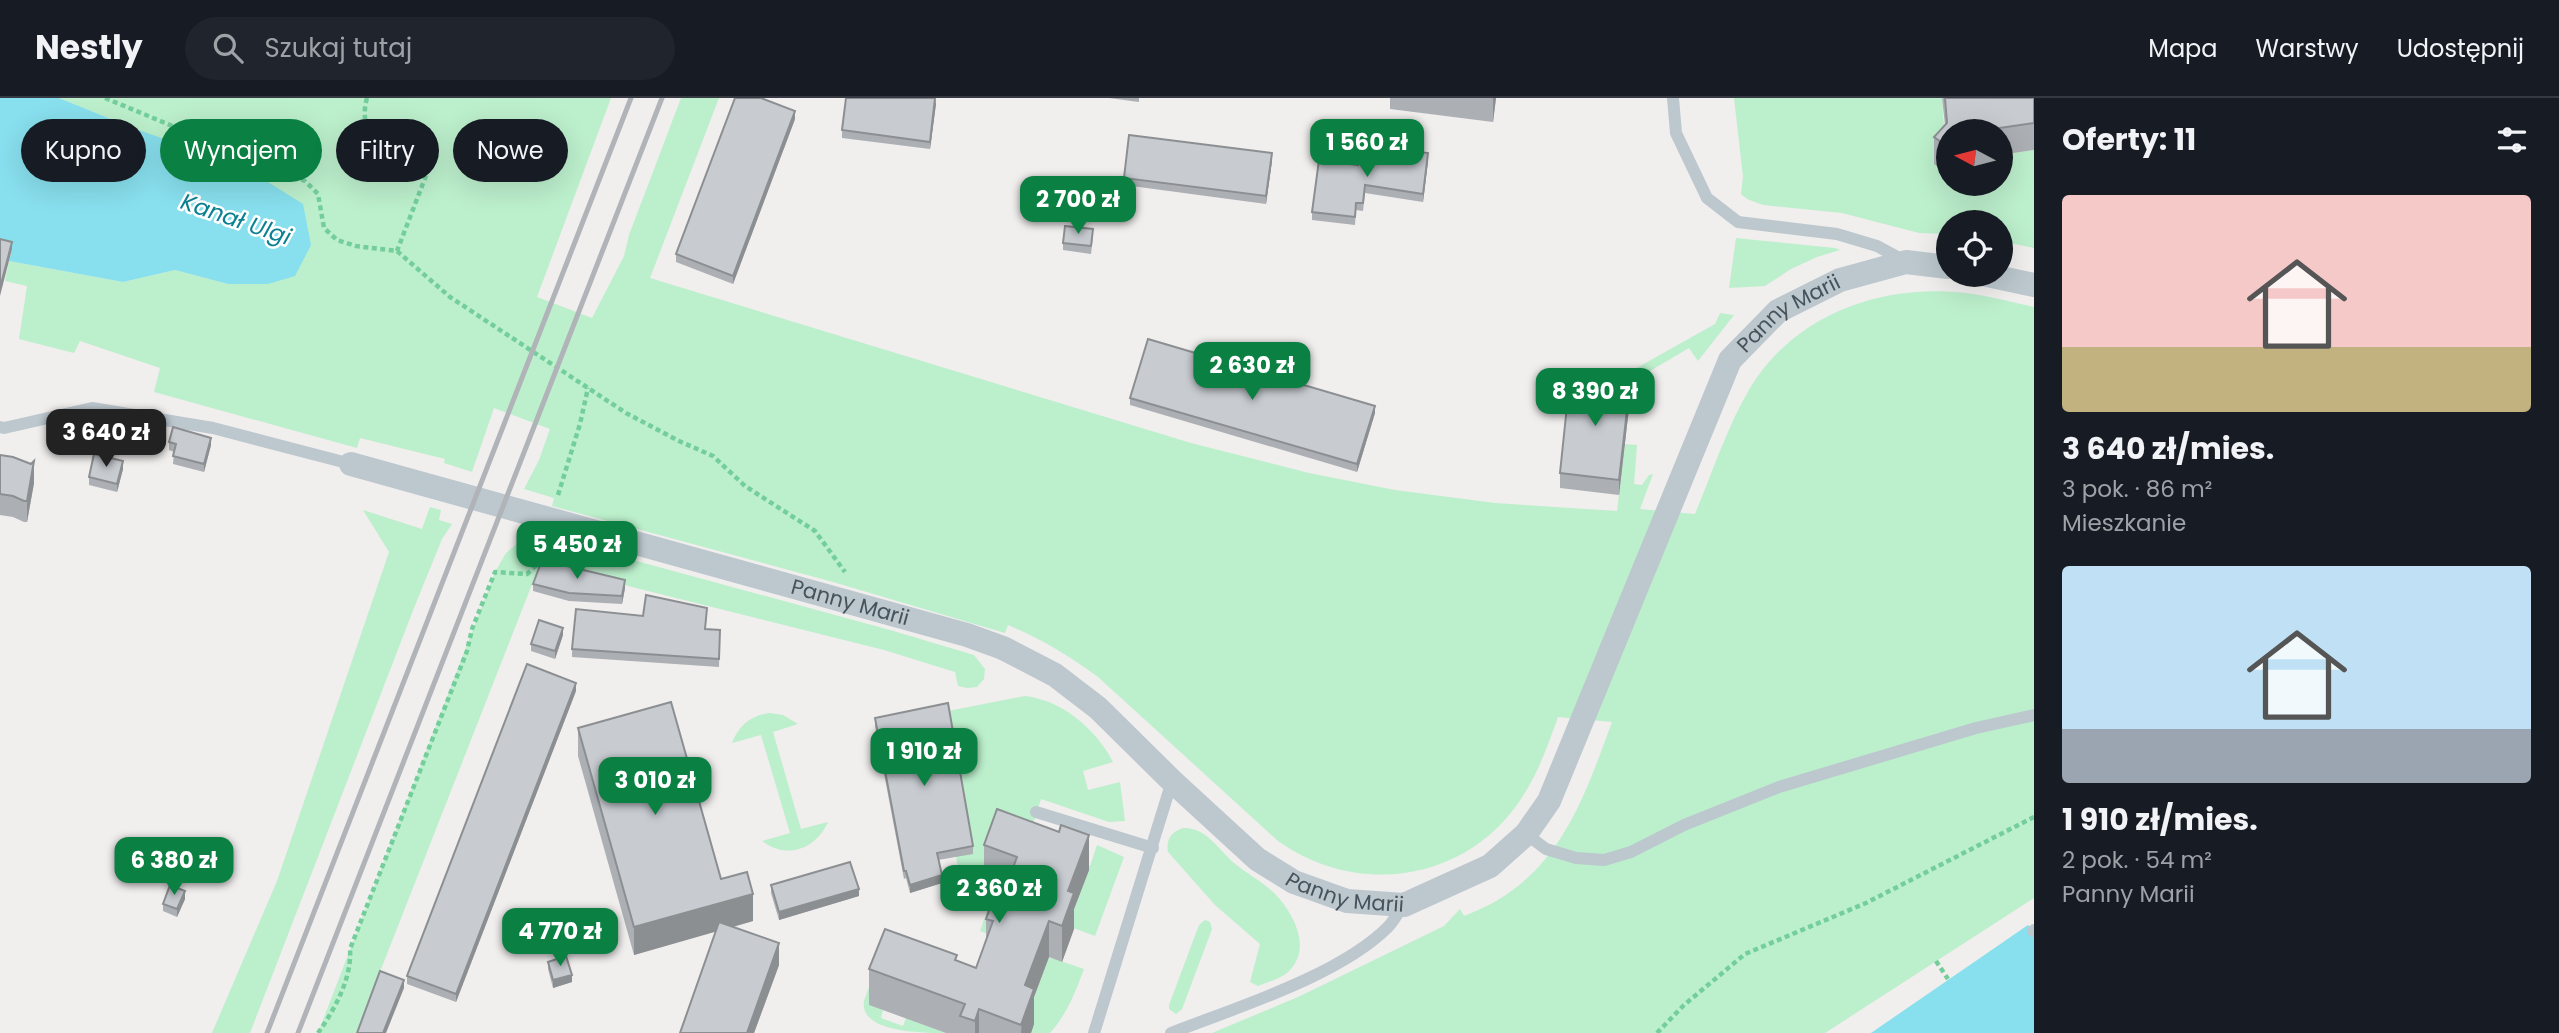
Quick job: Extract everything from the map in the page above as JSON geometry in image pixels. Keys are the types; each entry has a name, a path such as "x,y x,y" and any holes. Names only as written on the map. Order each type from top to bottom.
{"street":[{"name":"Panny Marii","path":"351,464 967,635 1003,648 1055,675 1098,708 1257,859 1294,882 1347,901 1404,905 1490,866 1526,834 1549,801 1730,360 1778,311 1840,280 1906,262 1936,266"},
{"path":"2013,281 2034,285"}],"lane":[{"path":"1673,98 1676,133 1707,198 1738,222 1837,234 1877,246 1906,262"},
{"path":"0,427 92,408 213,428 351,464"},
{"path":"1526,834 1546,849 1576,858 1604,860 1631,852 1684,825 1779,787 1976,728 2034,715"},
{"path":"1094,1033 1172,781"},
{"path":"1036,812 1153,848"},
{"path":"1171,1033 1293,985 1359,951 1388,926 1404,905"}],"path":[{"path":"105,98 305,181 318,194 324,228 337,240 356,246 397,251 450,298 626,413 713,456 745,486 815,531 869,608"},
{"path":"367,98 364,108 366,126 377,142 394,154 425,167 427,173 397,251"},
{"path":"563,481 588,388"},
{"path":"318,1033 332,1013 351,964 351,949 495,572 527,574 542,560"},
{"path":"1657,1033 1684,1005 1745,954 1866,902 2034,817"},
{"path":"1936,961 1948,979"}],"green space":[{"path":"59,98 611,98 537,297 592,318 624,256 629,235 681,98 719,98 650,278 1191,443 1309,473 1395,490 1495,503 1617,511 1625,444 1637,445 1634,484 1642,485 1649,475 1653,474 1640,509 1695,514 1727,434 1750,388 1769,362 1791,341 1816,323 1843,309 1903,293 1966,293 2034,307 2034,898 1825,1033 1212,1033 1298,997 1444,926 1460,909 1464,916 1496,901 1522,883 1543,862 1561,838 1589,783 1612,722 1558,717 1531,782 1504,821 1477,845 1447,861 1414,872 1379,875 1344,871 1310,859 1278,841 1098,677 1055,648 1020,630 1008,625 1005,633 833,582 552,506 554,498 524,489 539,460 550,429 494,408 472,472 444,463 445,459 360,438 357,448 154,392 160,368 80,341 74,353 19,339 27,286 5,281 9,261 123,282 175,270 228,284 166,182 322,182 322,119 160,119 160,172 146,149 146,119 111,119"},
{"path":"1734,98 1942,98 1943,119 1936,119 1936,196 2013,196 2013,153 2034,150 2034,248 2013,244 2013,210 1936,210 1936,234 1919,233 1842,213 1763,205 1741,194 1743,177"},
{"path":"1736,238 1840,250 1791,269 1765,286 1729,288"},
{"path":"1720,313 1734,315 1698,361 1689,348 1650,371 1648,388 1644,391 1631,390 1633,370 1715,324"},
{"path":"430,507 441,510 439,520 452,524 442,539 414,608 250,1033 212,1033 277,881 389,552 363,510 422,529"},
{"path":"545,536 974,655 985,669 984,679 977,687 958,686 955,672 884,650 540,564 356,1033 318,1033 495,572 506,553 518,543 540,549"},
{"path":"1025,696 1052,703 1065,710 1097,738 1113,762 1083,771 1088,790 1120,782 1125,821 1109,822 1041,799 1017,893 993,936 980,931 995,889 961,883 956,857 948,711"},
{"path":"770,713 783,715 798,724 773,732 801,829 828,822 816,839 800,849 781,850 762,841 790,833 761,735 732,743 746,722"},
{"path":"1183,828 1205,835 1284,904 1295,923 1300,944 1299,954 1288,972 1258,986 1250,982 1260,944 1215,905 1168,852 1170,837"},
{"path":"1097,845 1124,857 1095,936 1068,926 1062,857 1090,866"},
{"path":"1205,920 1210,922 1212,929 1182,1009 1176,1014 1169,1009 1169,1005 1199,925"},
{"path":"1049,957 1084,969 1074,995 1056,1026 1050,1033 1031,1033 1034,1024 1025,1021"},
{"path":"879,959 870,1005 883,1010 881,1018 903,1026 906,1018 946,1033 895,1029 872,1020 865,1012 864,1001"}],"water":[{"name":"Kanał Ulgi","path":"0,98 59,98 111,119 21,119 21,182 146,182 146,133 160,137 160,182 268,182 303,204 311,245 295,276 268,284 228,284 175,270 123,282 9,261 12,249 0,246"},
{"path":"2028,925 2034,932 2034,1033 1871,1033"}],"building":[{"path":"735,98 761,98 795,111 733,276 676,254"},
{"path":"846,98 935,98 930,142 842,130"},
{"path":"1945,98 2034,98 2034,123 2013,126 2013,119 1947,119"},
{"path":"1129,135 1272,153 1266,196 1124,178"},
{"path":"1368,145 1428,153 1423,194 1365,185 1363,203 1356,203 1355,217 1312,212 1319,160 1358,165 1358,161 1365,162"},
{"path":"1065,226 1093,229 1091,246 1063,243"},
{"path":"0,239 12,242 0,288"},
{"path":"1148,339 1375,406 1357,464 1130,398"},
{"path":"1570,377 1630,384 1619,480 1560,473"},
{"path":"173,427 211,438 204,464 173,456 176,444 169,442"},
{"path":"94,454 123,461 117,484 89,477"},
{"path":"0,455 31,464 34,461 27,501 0,494"},
{"path":"542,560 625,580 622,596 569,593 533,584"},
{"path":"646,595 707,608 705,629 720,630 719,659 572,649 576,609 643,616"},
{"path":"539,620 563,628 555,651 531,644"},
{"path":"527,664 576,683 456,994 407,976"},
{"path":"671,702 721,879 747,872 753,894 634,927 578,728"},
{"path":"948,703 973,846 937,853 942,875 910,885 904,871 875,718"},
{"path":"997,809 1059,832 1061,825 1089,835 1068,891 1074,893 1062,926 1049,921 1025,985 1034,989 1021,1025 979,1009 975,1021 960,1016 965,1004 869,969 885,929 957,955 955,960 976,968 993,921 986,919 999,883 1006,886 1017,857 984,845"},
{"path":"850,862 859,889 779,912 771,885"},
{"path":"170,885 185,891 177,909 163,904"},
{"path":"719,922 779,943 747,1033 680,1033"},
{"path":"566,956 572,975 553,980 548,962"},
{"path":"380,971 404,980 383,1033 357,1033"}],"railway":[{"path":"267,1033 631,98"},
{"path":"298,1033 662,98"}]}
